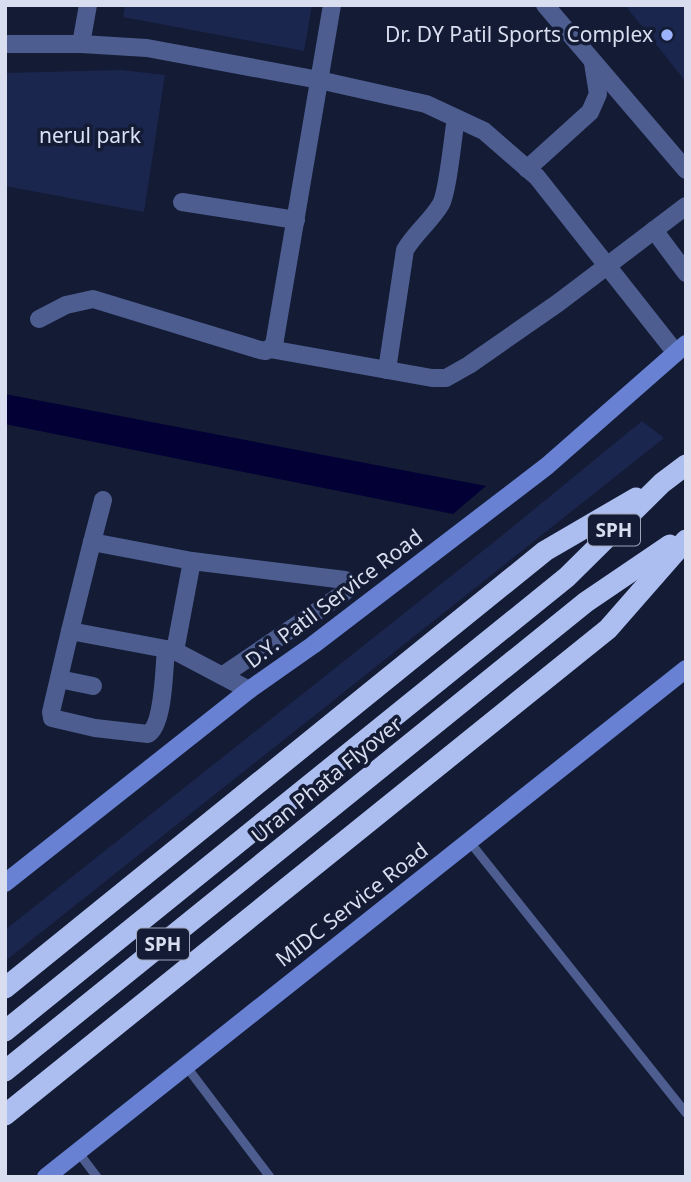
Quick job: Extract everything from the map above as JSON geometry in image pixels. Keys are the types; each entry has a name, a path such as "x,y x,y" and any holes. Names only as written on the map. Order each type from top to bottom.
{"highway":[{"name":"SPH","path":"662,483 686,465"},
{"name":"Uran Phata Flyover","path":"5,1031 567,577 662,483"},
{"path":"5,988 545,551 662,483"},
{"name":"Uran Phata Flyover","path":"5,1072 586,602 686,538"},
{"path":"5,1115 608,629 686,538"}],"street":[{"path":"81,44 89,5"},
{"path":"270,349 276,337 332,5"},
{"path":"545,5 686,170"},
{"path":"5,44 81,44 147,48 319,80 426,104 484,131 537,177 607,266 681,349"},
{"path":"527,169 590,112 598,94 593,60"},
{"path":"387,370 405,250 443,201 456,118"},
{"path":"182,202 296,220"},
{"path":"39,319 66,305 93,299 260,350 270,349 432,378 446,378 517,332 686,206"},
{"path":"654,230 686,272"},
{"name":"D.Y. Patil Service Road","path":"5,883 249,690 313,645 547,466 681,349"},
{"path":"103,500 51,712 52,718 94,728 148,734 153,731 159,720 154,696 170,650 192,561"},
{"path":"92,542 192,561 345,580 348,589 341,596 222,676"},
{"path":"70,631 170,650 249,690"},
{"name":"MIDC Service Road","path":"46,1177 686,669"},
{"path":"59,679 93,686"}],"lane":[{"path":"468,841 686,1113"},
{"path":"186,1066 270,1177"},
{"path":"78,1152 97,1177"}],"green space":[{"path":"125,5 312,5 304,51 123,17"},
{"name":"Dr. DY Patil Sports Complex","path":"625,5 686,5 686,82"},
{"name":"nerul park","path":"121,70 165,75 144,212 5,186 5,73"},
{"path":"642,421 664,438 5,961 5,930 499,538"}],"shaded area":[{"path":"5,394 486,486 453,514 5,424"}],"place":[{"name":"Dr. DY Patil Sports Complex","path":"667,35"}]}
